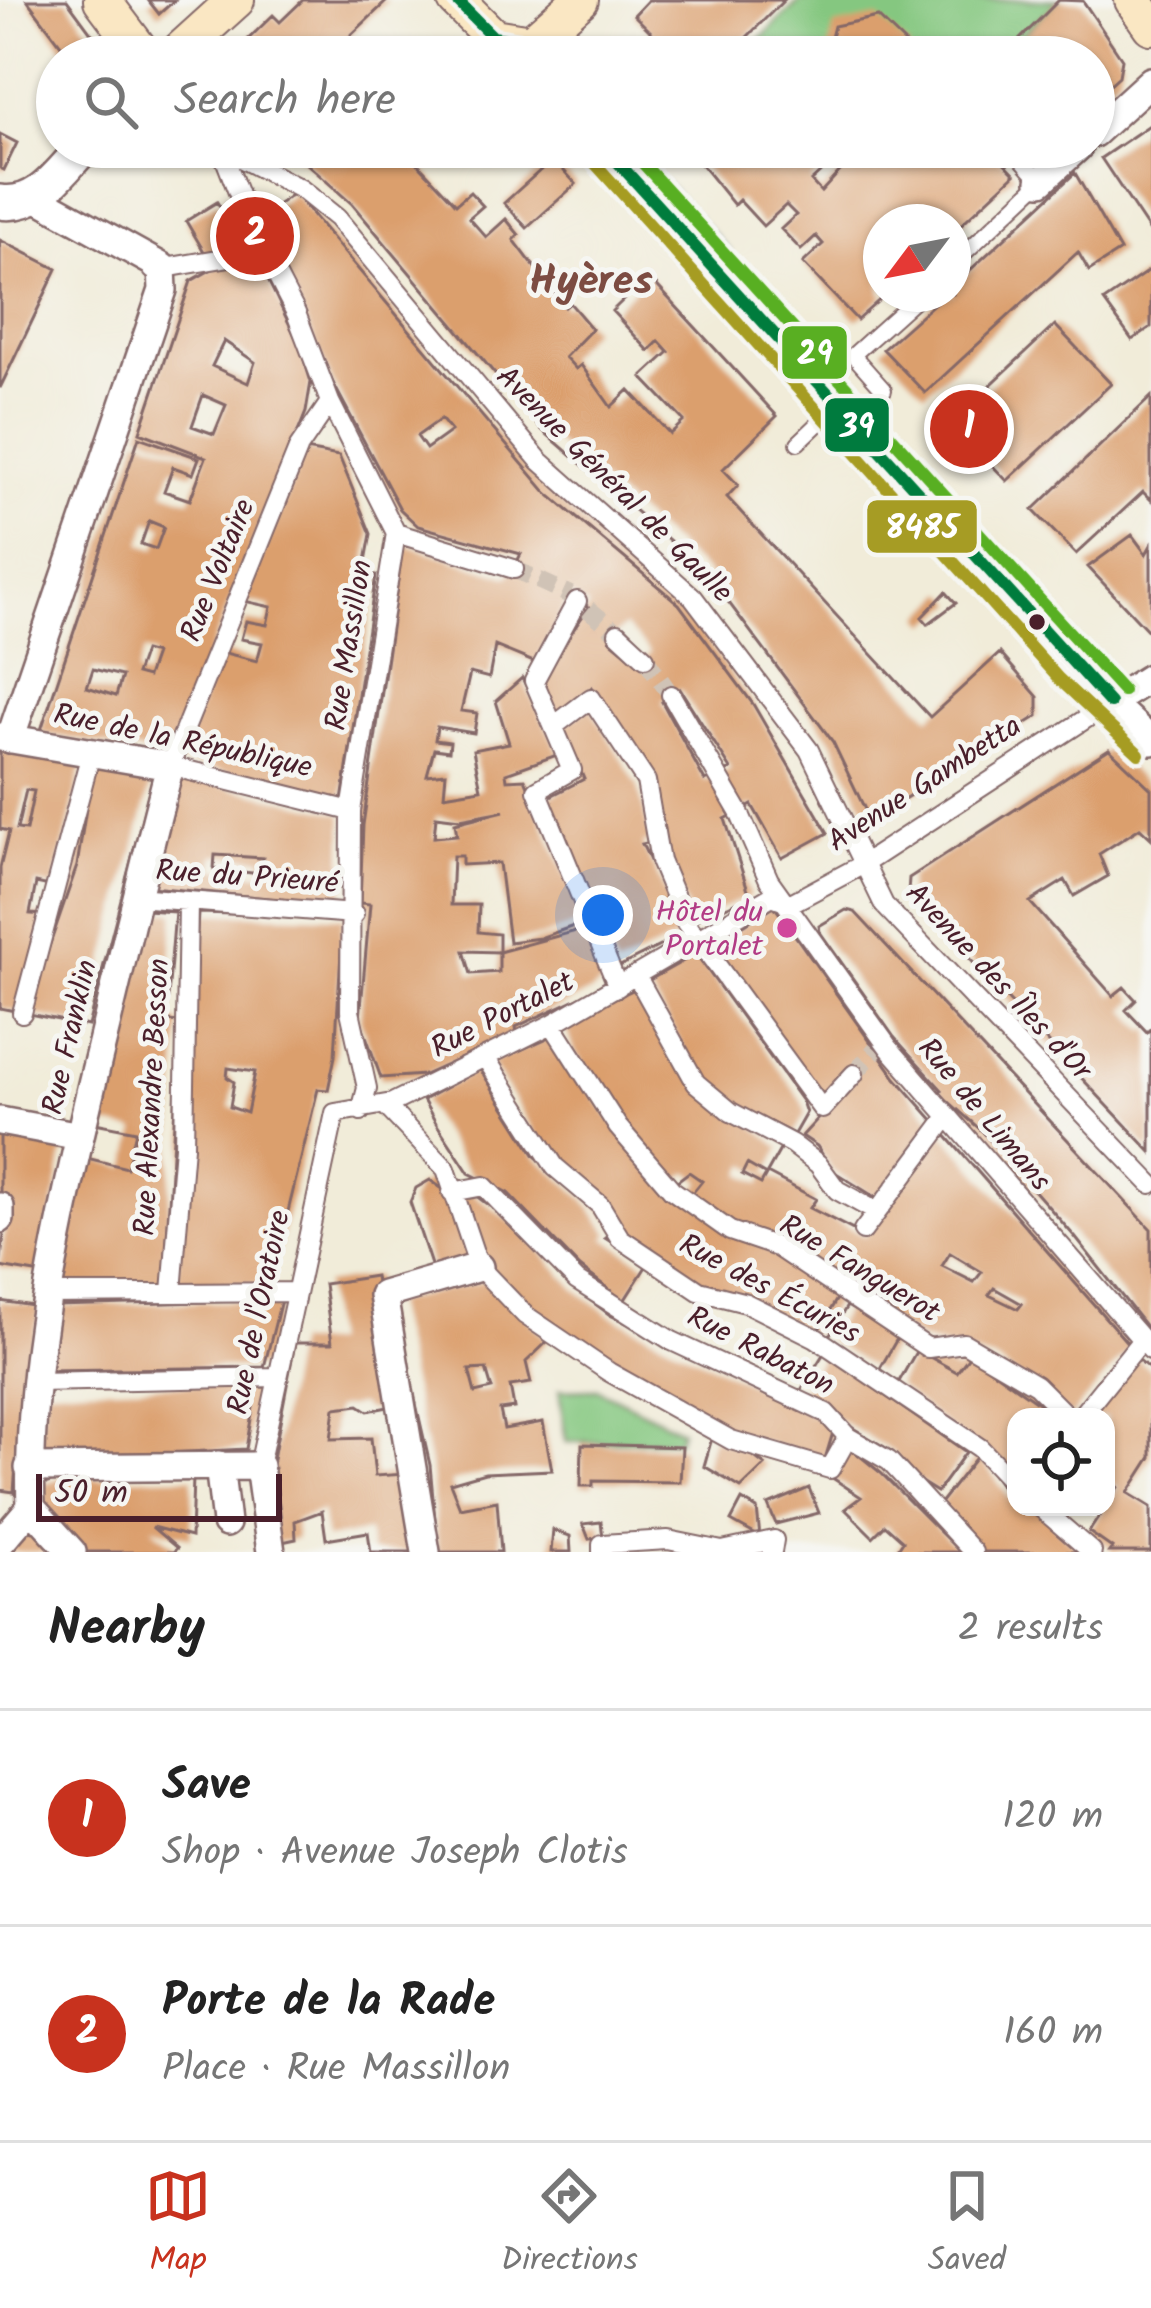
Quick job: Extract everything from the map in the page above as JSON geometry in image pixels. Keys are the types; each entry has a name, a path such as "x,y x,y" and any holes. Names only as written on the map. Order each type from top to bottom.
{"main road":[{"path":"102,0 129,36"},
{"path":"196,36 236,0"},
{"path":"456,0 491,36"},
{"path":"546,36 580,0"},
{"path":"1133,0 1151,26"}],"street":[{"path":"1115,113 1151,80"},
{"path":"0,202 23,203 36,197 64,168"},
{"name":"Rue Massillon","path":"228,168 330,401 397,533 351,811 350,1011 367,1088 361,1111"},
{"name":"Avenue Général de Gaulle","path":"258,168 301,189 337,218 539,460 693,597 809,750 862,865"},
{"path":"623,168 1109,703 1151,741"},
{"path":"1041,181 1055,168"},
{"path":"5,738 163,290 157,269 145,253 36,197"},
{"path":"157,269 265,251"},
{"name":"Rue Voltaire","path":"170,766 299,447 330,401"},
{"path":"397,533 514,569"},
{"path":"578,602 534,681 572,770 537,790 618,987"},
{"path":"618,633 645,658"},
{"name":"Avenue Gambetta","path":"791,903 862,865 1151,677"},
{"name":"Rue de Limans","path":"671,695 739,812 769,880 791,903 880,1045 1146,1346"},
{"path":"554,726 591,698 646,781 660,861 698,942 822,1109 854,1074"},
{"name":"Rue de la République","path":"5,738 170,766 351,811"},
{"path":"22,1013 91,753"},
{"name":"Rue Franklin","path":"31,1507 29,1468 47,1294 80,1136 170,766"},
{"name":"Avenue des Îles d'Or","path":"862,865 884,905 1151,1184"},
{"name":"Rue Portalet","path":"361,1111 385,1105 552,1024 772,896 791,903"},
{"name":"Rue du Prieuré","path":"136,898 354,914"},
{"name":"Rue Alexandre Besson","path":"172,1292 184,1146 188,904"},
{"path":"636,975 696,1083 731,1112 793,1144 818,1164 836,1190 877,1212"},
{"name":"Rue Fanguerot","path":"552,1024 618,1127 673,1190 730,1231 777,1247 928,1348 964,1343 1036,1385 1059,1408"},
{"name":"Rue des Écuries","path":"484,1057 555,1168 600,1205 620,1238 700,1291 746,1303 816,1338 980,1448 1007,1476"},
{"path":"385,1105 446,1169 479,1268 551,1334 731,1440 830,1469 848,1437"},
{"name":"Rue de l'Oratoire","path":"271,1552 259,1466 334,1113 361,1111"},
{"path":"863,1231 947,1118"},
{"path":"0,1121 80,1136"},
{"name":"Rue Rabaton","path":"452,1192 484,1186 577,1281 672,1341 826,1413 848,1437 889,1461 973,1552"},
{"path":"0,1207 0,1220"},
{"path":"426,1552 383,1295 479,1268"},
{"path":"47,1294 296,1292"},
{"path":"1088,1408 1146,1346"},
{"path":"36,1382 278,1377"},
{"path":"219,1465 226,1523"},
{"path":"29,1468 259,1466"},
{"path":"0,1543 31,1507 72,1552"},
{"path":"1050,1516 1092,1552"},
{"path":"602,1552 602,1544 668,1540 722,1551 774,1540 772,1552"}],"lane":[{"path":"971,247 1041,181 1030,168"},
{"path":"798,442 884,390 853,355 901,312"}],"green space":[{"path":"801,0 1059,0 1020,36 763,36"},
{"path":"598,1389 681,1430 678,1440 566,1442 559,1390"}],"water":[{"path":"666,183 730,252 723,258 659,190"},
{"path":"770,297 835,366 828,372 763,304"}],"building":[{"path":"27,0 67,0 92,34 54,36"},
{"path":"148,0 175,0 159,14"},
{"path":"303,0 388,0 350,36 252,36 273,15 280,22"},
{"path":"648,0 784,0 748,36 655,36 634,15"},
{"path":"1059,0 1083,1 1107,36 1023,36"},
{"path":"878,17 898,36 831,36 834,26"},
{"path":"1115,49 1122,59 1115,80"},
{"path":"1151,124 1151,233 1108,168 1115,168 1115,148"},
{"path":"0,134 17,143 4,170 0,168"},
{"path":"312,168 422,168 456,204 470,192 483,206 469,218 486,237 506,219 519,235 514,240 565,307 570,303 592,329 565,357 576,369 581,365 611,407 629,390 670,434 684,421 642,377 669,352 659,341 649,351 612,311 648,276 777,416 723,469 738,485 727,497 930,717 1000,653 1038,697 1038,716 870,820 833,742 706,572 542,430 352,204"},
{"path":"543,168 561,168 576,184 527,228 504,203"},
{"path":"704,168 825,168 811,181 821,192 843,168 1009,168 1015,174 971,215 971,204 863,204 866,312 857,320 803,263 823,244 816,236 801,250 781,229 796,215 786,205 763,226 739,200 734,205"},
{"path":"1075,173 1120,251 1089,271 1078,252 925,393 883,349 925,312 971,312 971,269"},
{"path":"294,193 546,492 679,604 753,704 828,833 782,858 752,805 725,819 750,896 692,922 663,845 654,780 592,687 558,716 539,680 589,607 570,595 536,663 495,646 489,678 470,673 461,711 477,713 474,733 437,727 435,740 450,742 449,751 434,749 427,775 446,773 444,795 481,789 473,750 509,743 496,701 522,678 560,754 506,773 507,780 525,779 585,922 540,938 509,942 499,863 462,865 462,856 453,856 451,905 479,905 478,932 499,934 499,952 587,928 610,978 591,992 516,1027 517,1033 424,1075 381,1078 360,1019 370,904 360,903 363,825 403,544 509,577 521,554 418,526 400,509 332,381 271,240 252,247 299,344 311,382 306,412 168,756 40,733 139,437 199,458 193,474 173,467 164,491 190,500 206,457 140,432 191,281 230,259 206,255 186,221 217,202 235,231","holes":["224,341 255,362 248,383 212,366","203,395 226,405 214,434 192,426","441,419 451,431 426,449 417,436","149,521 164,527 156,549 141,544","625,626 650,652 639,664 610,640","144,651 155,654 147,677 136,674","93,669 122,676 116,696 87,687","680,689 731,769 705,781 662,702","504,811 455,823 457,835 434,837 436,816 460,819","464,951 499,952 499,972 471,974"]},
{"path":"0,240 57,269 0,388"},
{"path":"1151,269 1151,327 1132,340 1104,301"},
{"path":"1055,325 1111,384 1007,481 951,422"},
{"path":"1151,397 1151,500 1143,492 1076,554 1033,510"},
{"path":"305,450 339,456 371,534 364,572 376,575 342,801 179,761 221,652 257,661 262,643 241,639 246,621 267,625 271,607 244,601"},
{"path":"1132,535 1146,554 1151,545 1151,634 1088,567"},
{"path":"946,592 956,603 928,624 922,617"},
{"path":"590,707 638,786 651,842 642,844 685,933 616,968 547,798 584,779 562,727"},
{"path":"1109,749 1151,789 1151,838 1140,828 1099,854 1108,876 1074,896 1065,880 1030,902 1113,996 1124,987 1136,1000 1126,1010 1147,1032 1151,1028 1151,1152 908,893 909,878"},
{"path":"0,750 83,761 54,887 36,883 30,914 43,915 41,970 77,866 93,764 153,776 88,1026 0,1008 0,868 9,831 0,829","holes":["26,790 34,791 26,830 17,829"]},
{"path":"179,776 343,814 343,905 150,887","holes":["215,855 263,858 262,874 214,869"]},
{"path":"774,906 896,1078 935,1122 878,1199 833,1171 817,1146 802,1136 856,1077 851,1067 838,1077 842,1082 824,1104 710,946"},
{"path":"146,910 175,912 166,1021 180,1022 164,1287 60,1285 83,1157 127,1168 136,1131 90,1122"},
{"path":"846,910 855,912 1151,1229 1151,1333 1075,1237 983,1132 939,1093 942,1090 894,1037 820,932 819,926"},
{"path":"198,913 343,917 335,1056 328,1090 318,1089 270,1285 177,1285","holes":["228,1068 255,1072 247,1113 230,1107 234,1082 227,1077"]},
{"path":"696,954 802,1101 806,1113 794,1134 724,1099 698,1073 646,982"},
{"path":"635,989 676,1062 781,1148 767,1173 816,1199 810,1208 865,1236 943,1132 1131,1347 1078,1408 1060,1408 994,1360 923,1341 690,1196 702,1181 689,1172 672,1185 575,1052 564,1022","holes":["747,1164 766,1175 761,1184 742,1174","950,1253 982,1272 974,1282 942,1266","994,1288 1022,1304 1018,1309 989,1295"]},
{"path":"550,1037 649,1170 838,1297 816,1334 699,1283 620,1231 542,1144 491,1063"},
{"path":"480,1069 535,1156 584,1199 610,1234 605,1238 647,1265 624,1301 580,1267 508,1193 469,1173 436,1123 423,1100"},
{"path":"0,1127 66,1138 41,1274 0,1267 8,1203 0,1201"},
{"path":"430,1180 444,1190 471,1261 434,1274 410,1202 416,1188"},
{"path":"471,1192 525,1233 575,1289 610,1315 835,1426 825,1459 736,1434 547,1328 487,1270 456,1200"},
{"path":"375,1276 393,1406 368,1411 359,1405 335,1408 331,1439 371,1438 375,1476 406,1474 418,1552 371,1552 368,1532 326,1539 322,1511 295,1521 296,1539 273,1544 268,1485 295,1343 332,1343 324,1284"},
{"path":"492,1279 548,1341 526,1362 531,1383 510,1386 514,1408 500,1410 504,1429 543,1422 552,1470 485,1473 450,1483 460,1508 497,1501 501,1552 438,1552 430,1465 393,1303","holes":["486,1369 492,1389 475,1393 469,1370"]},
{"path":"281,1300 264,1367 45,1370 55,1306"},
{"path":"0,1301 40,1307 21,1397 14,1492 0,1490"},
{"path":"847,1306 898,1337 878,1372 827,1339"},
{"path":"917,1350 957,1372 970,1355 1045,1408 1007,1408 1007,1475 897,1385"},
{"path":"824,1353 966,1452 937,1492 905,1472 893,1452 798,1395"},
{"path":"1134,1356 1151,1370 1151,1457 1128,1493 1151,1507 1151,1552 1109,1552 1112,1548 1089,1532 1099,1516 1115,1516 1118,1487 1115,1408 1093,1408"},
{"path":"257,1383 246,1449 35,1460 46,1389"},
{"path":"712,1438 748,1452 765,1465 741,1488 704,1466"},
{"path":"582,1444 682,1447 680,1482 593,1481 593,1486 581,1486"},
{"path":"849,1447 960,1552 896,1552 903,1541 885,1525 873,1537 845,1509 861,1497 831,1477"},
{"path":"978,1455 1007,1495 1007,1516 1060,1516 1053,1525 1083,1552 980,1552 940,1503"},
{"path":"193,1477 191,1537 152,1527 177,1548 173,1552 81,1552 46,1513 41,1485 61,1479"},
{"path":"809,1488 819,1513 776,1524 768,1505"},
{"path":"742,1500 757,1509 760,1537 731,1521"},
{"path":"601,1522 603,1537 589,1539 583,1524"},
{"path":"35,1524 60,1552 5,1552"},
{"path":"553,1530 570,1536 571,1552 551,1552"}],"tunnel":[{"path":"514,569 570,595"},
{"path":"588,609 618,633"},
{"path":"645,658 671,695"},
{"path":"854,1074 876,1049"}],"transit line":[{"name":"39","path":"456,0 492,36"},
{"name":"8485","path":"599,168 1059,679 1139,754"},
{"name":"39","path":"623,168 1110,703"},
{"name":"29","path":"647,168 1123,691"}],"place":[{"name":"Porte de la Rade","path":"255,236"},
{"name":"Save","path":"969,429"},
{"name":"Hôtel du Portalet","path":"787,928"}],"district":[{"name":"Hyères","path":"591,279"}]}
